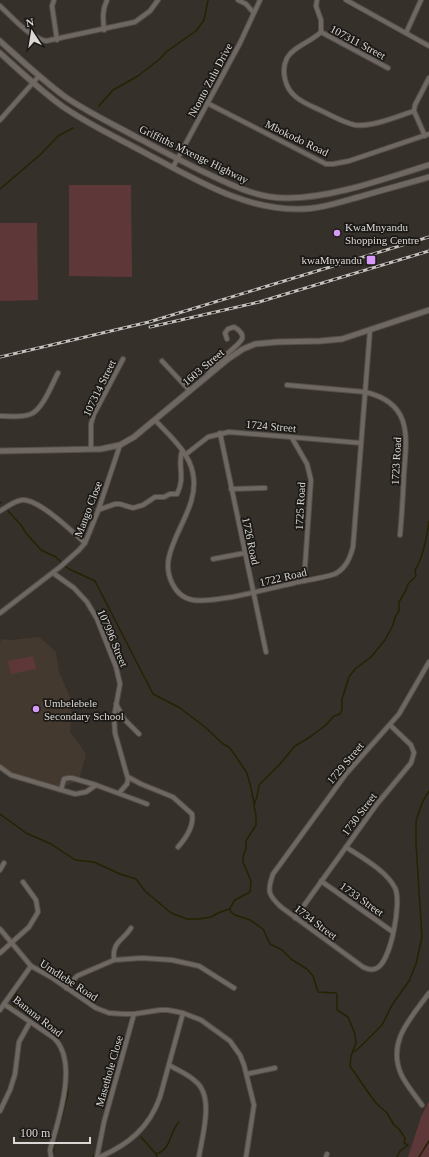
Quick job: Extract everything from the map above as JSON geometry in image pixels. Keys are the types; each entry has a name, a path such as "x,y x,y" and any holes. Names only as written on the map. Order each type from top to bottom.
{"street":[{"path":"54,0 52,6 58,40"},
{"path":"104,30 103,16 107,0"},
{"path":"0,6 30,34 38,39 46,41 58,40 135,22 150,11 158,0"},
{"path":"238,0 246,4 253,12"},
{"name":"Ntonto Zulu Drive","path":"173,167 240,43 253,12 260,0"},
{"path":"317,0 316,6 321,20 321,32 315,38 295,49 288,56 284,64 286,85 291,93 298,100 336,118 355,125 374,123 414,111"},
{"path":"346,0 429,46"},
{"path":"406,32 421,0"},
{"name":"107311 Street","path":"321,32 388,68"},
{"name":"Griffiths Mxenge Highway","path":"0,41 39,76 64,96 83,108 177,159 240,189 275,198 304,198 329,194 429,165"},
{"name":"Griffiths Mxenge Highway","path":"0,53 64,107 112,135 239,200 285,209 319,207 429,177"},
{"path":"0,120 39,76"},
{"path":"427,135 414,111 417,99 429,78"},
{"name":"Mbokodo Road","path":"207,103 326,164 350,161 427,135"},
{"name":"1603 Street","path":"0,451 101,449 120,445 134,437 235,354 252,345 276,342 333,340 370,330 429,310"},
{"path":"208,376 220,360 238,344 242,336 234,327 225,332 228,339"},
{"name":"1722 Road","path":"155,420 184,453 193,472 194,489 190,505 168,558 168,571 172,583 180,594 191,600 198,601 217,599 253,593 325,577 340,571 347,563 352,553 370,330"},
{"name":"107314 Street","path":"92,449 91,424 94,414 123,359"},
{"path":"162,361 190,391"},
{"path":"0,416 21,416 34,413 40,406 58,373"},
{"name":"1723 Road","path":"287,385 376,394 387,400 398,410 402,418 407,438 400,535"},
{"name":"1724 Street","path":"184,453 202,440 213,434 220,433 241,433 361,443"},
{"name":"1726 Road","path":"220,433 266,652"},
{"name":"1725 Road","path":"292,438 307,464 311,480 304,581"},
{"name":"Mango Close","path":"0,613 53,573 86,543 120,445"},
{"path":"98,510 115,504 133,508 143,505 153,497 164,497 177,494 181,488 182,479 180,457 184,453"},
{"path":"231,489 265,488"},
{"path":"0,511 22,500 33,502 49,512 86,543"},
{"path":"213,559 245,553"},
{"name":"107996 Street","path":"53,573 74,588 82,596 97,619 108,644 120,678 114,717 114,733 128,777"},
{"name":"1729 Street","path":"273,874 346,774 399,714 429,662"},
{"path":"116,704 124,719 139,734"},
{"name":"1730 Street","path":"295,918 377,804 413,759 414,753 411,745 390,725"},
{"path":"0,767 11,775 75,794 86,792 96,785"},
{"path":"119,793 127,784 128,777 141,784 174,797 193,816 190,830 178,847"},
{"path":"61,790 64,779 68,778 96,785 147,804"},
{"path":"346,847 382,872 396,889 398,904 393,932"},
{"path":"0,870 4,863"},
{"name":"1734 Street","path":"273,874 269,888 271,896 281,907 363,968 373,970 380,967 386,959 393,932"},
{"name":"1733 Street","path":"321,881 393,932"},
{"path":"0,953 29,927 38,912 36,900 23,882"},
{"name":"Umdlebe Road","path":"0,928 31,966 51,977 96,1008 109,1013 134,1014 160,1010 183,1013 205,1022 230,1040 242,1059 254,1105 246,1157"},
{"path":"114,960 115,949 132,928"},
{"path":"66,988 77,976 114,960 156,958 199,966 234,988"},
{"name":"Banana Road","path":"31,966 4,1004 54,1038 58,1042 64,1059 65,1092 50,1150 51,1157"},
{"path":"422,1105 401,1073 396,1050 397,1043 402,1032 429,994"},
{"path":"0,1010 4,1004"},
{"path":"100,1157 125,1144 147,1122 155,1110 183,1013"},
{"name":"Masethole Close","path":"97,1157 104,1122 134,1014"},
{"path":"0,1111 10,1090 16,1067 18,1042 30,1022"},
{"path":"169,1065 196,1081 201,1086 204,1093 206,1100 206,1112 199,1157"},
{"path":"247,1074 274,1068"}],"shaded area":[{"path":"69,185 131,185 132,277 69,276"},
{"path":"0,223 37,223 38,300 0,301"},
{"name":"Umbelebele Secondary School","path":"39,637 56,652 59,672 72,702 70,732 86,754 79,780 63,787 13,773 0,765 1,639 10,640"},
{"path":"33,656 36,669 11,674 8,661"},
{"path":"429,1101 429,1157 408,1157 421,1117"}],"waterway":[{"path":"99,106 113,90 138,76 161,58 166,52 196,31 204,20 208,0"},
{"path":"0,189 41,154 58,136 73,128"},
{"path":"8,511 41,550 56,557 61,562"},
{"path":"397,1157 400,1151 408,1145 404,1143 405,1138 399,1129 394,1125 387,1113 376,1103 350,1066 351,1056 356,1043 355,1034 348,1017 337,1010 336,993 318,992 313,976 307,969 291,959 282,950 270,944 263,929 250,920 235,915 231,912 230,908 235,900 250,892 251,881 243,862 243,857 246,848 246,841 256,825 254,805 259,785 295,746 326,725 334,716 340,714 342,710 342,699 349,677 355,669 371,657 385,640 399,611 399,602 408,584 416,576 415,570 426,540 429,521"},
{"path":"65,566 95,581 153,694 180,708 230,748 247,773 254,803"},
{"path":"354,1052 382,1025 392,1005 409,981 416,964 422,937 416,821 422,803 429,791"},
{"path":"0,814 26,833 51,844 75,860 94,862 120,874 136,879 145,891 171,913 187,919 199,919 211,917 229,909"},
{"path":"16,1010 14,1007 13,998 17,991"},
{"path":"33,1021 50,1032 58,1040 62,1045 66,1058"},
{"path":"53,1157 54,1146 68,1093 67,1079"},
{"path":"134,1134 152,1110"},
{"path":"156,1154 168,1144 173,1131 179,1122"},
{"path":"116,1147 129,1137"},
{"path":"141,1137 157,1157"},
{"path":"419,1157 429,1141"}],"railway":[{"path":"0,357 149,322 429,237"},
{"path":"150,327 259,302 429,251"}],"place":[{"name":"KwaMnyandu Shopping Centre","path":"337,233"},
{"name":"kwaMnyandu","path":"371,260"},
{"name":"Umbelebele Secondary School","path":"36,709"}]}
